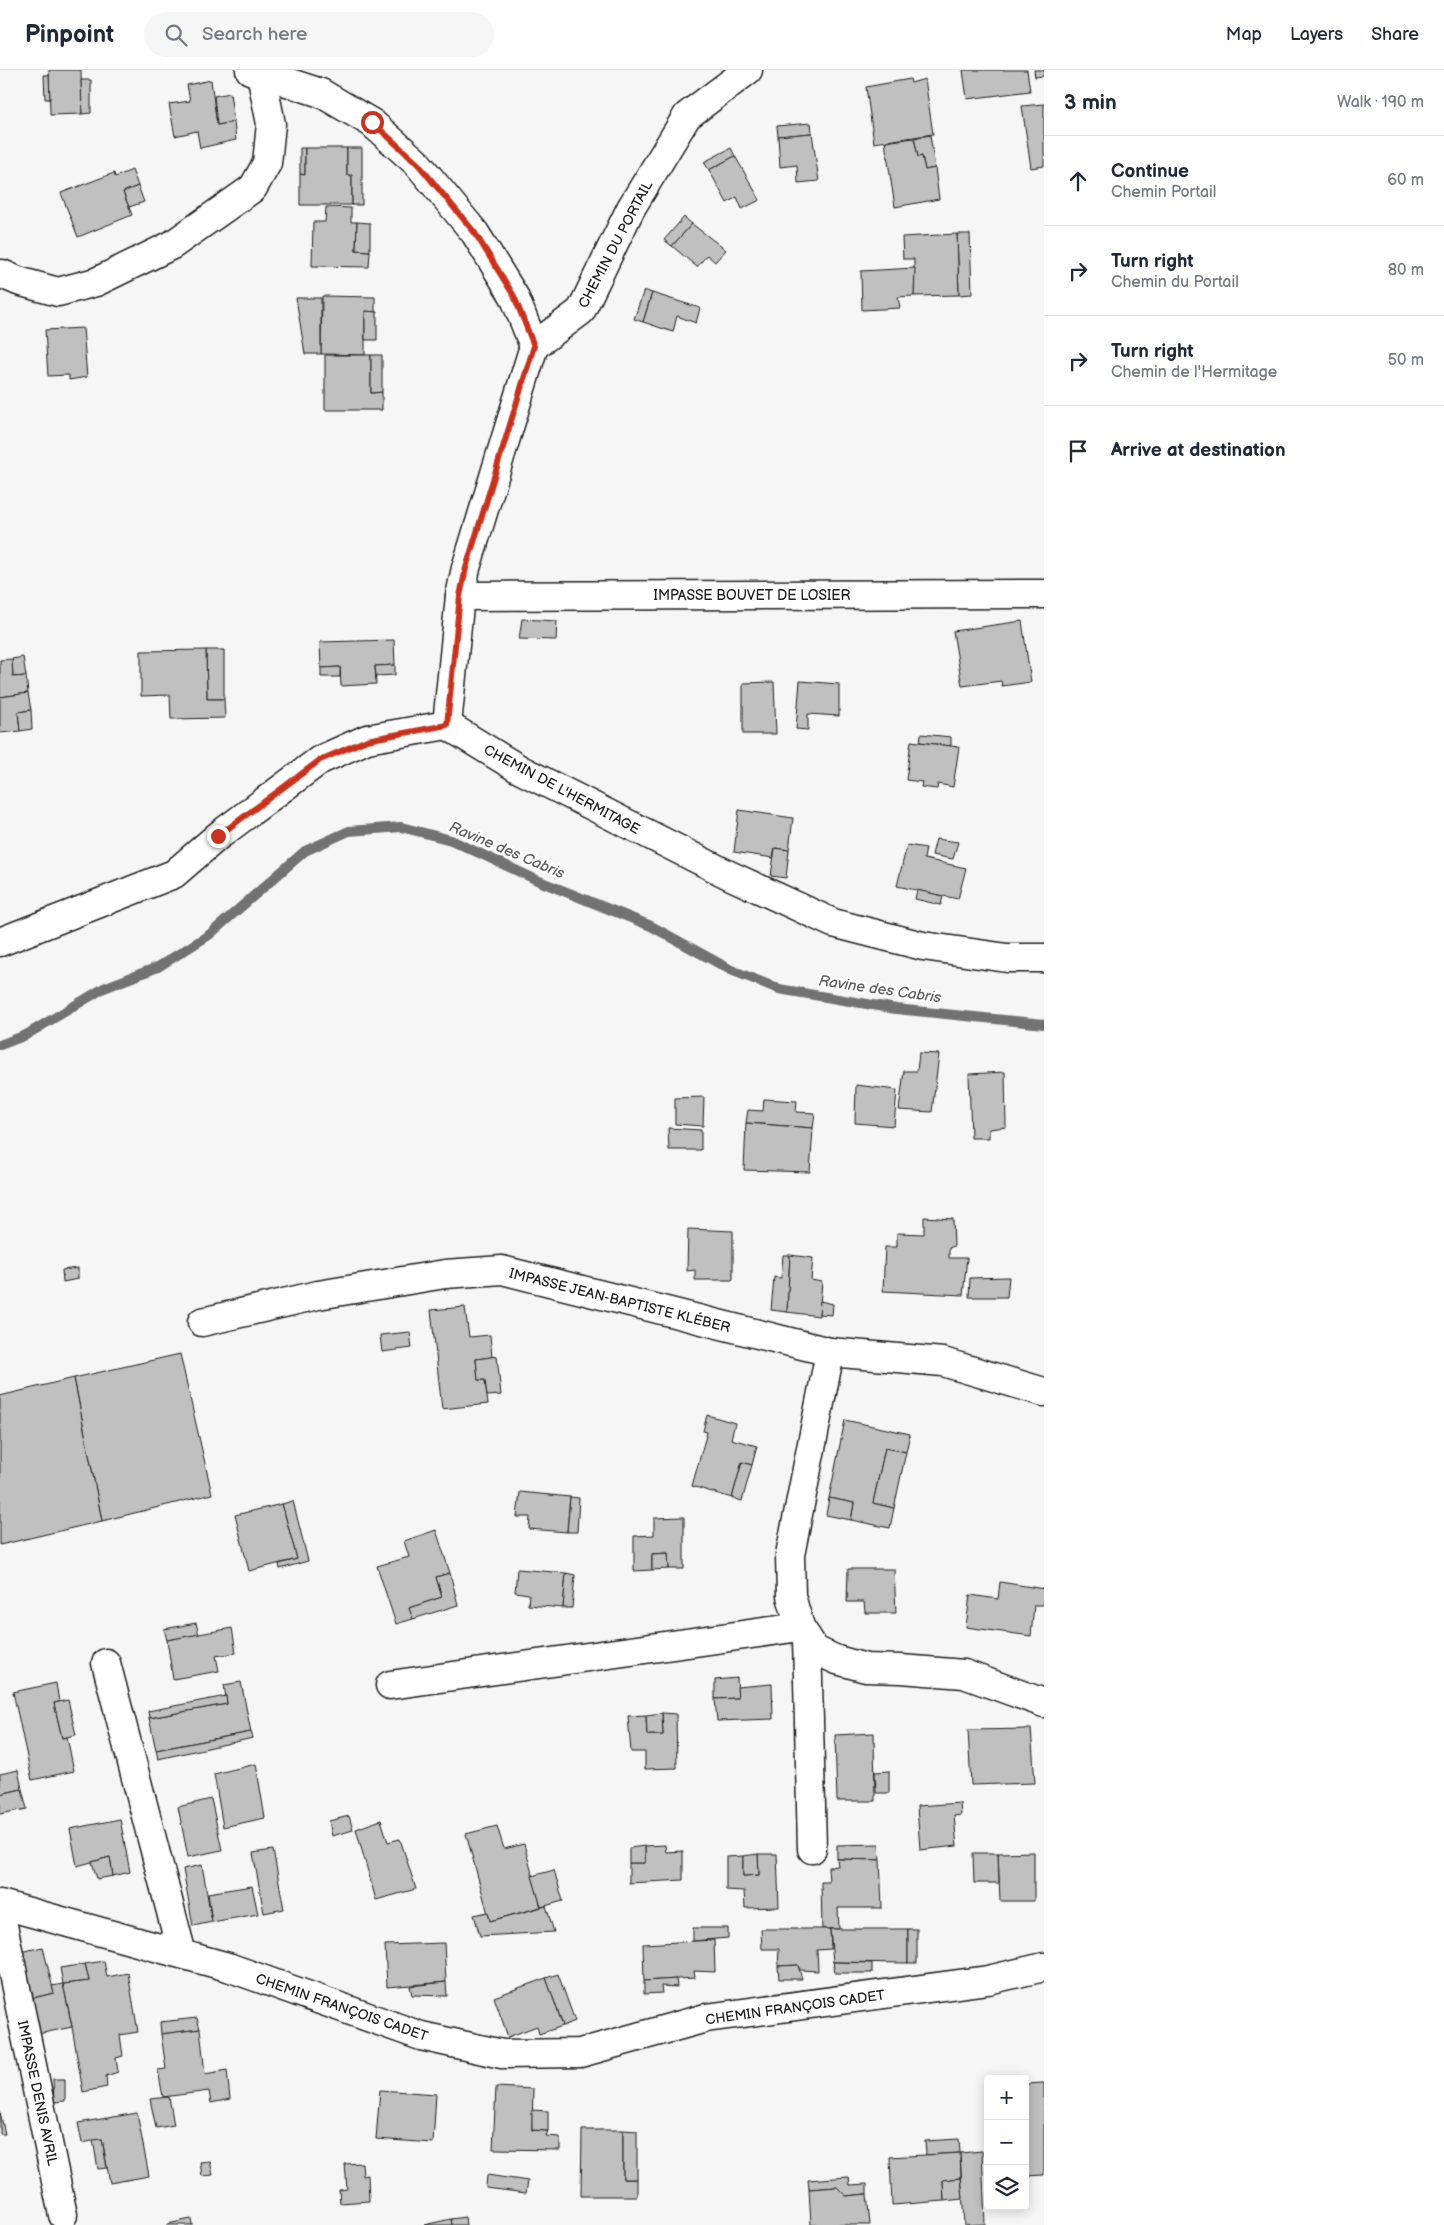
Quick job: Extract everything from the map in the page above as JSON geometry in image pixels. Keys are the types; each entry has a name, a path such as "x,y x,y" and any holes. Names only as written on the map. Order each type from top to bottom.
{"street":[{"name":"CHEMIN DU PORTAIL","path":"534,346 581,311 631,208 687,116 748,70"},
{"path":"0,942 174,874 218,836 320,760 367,740 447,725 460,596 466,568 534,346 514,296 475,233 418,164 372,122 321,94 255,72"},
{"path":"2,274 18,282 58,292 96,282 172,245 253,188 267,163 271,124 255,72"},
{"name":"IMPASSE BOUVET DE LOSIER","path":"460,596 1044,594"},
{"name":"CHEMIN DE L'HERMITAGE","path":"447,725 528,774 727,874 833,923 923,946 1007,958 1044,958"},
{"name":"IMPASSE JEAN-BAPTISTE KLÉBER","path":"202,1322 318,1295 445,1274 502,1270 830,1352 942,1362 1044,1392"},
{"path":"830,1352 790,1555 791,1596 804,1633 815,1650 838,1660 866,1668 964,1674 1044,1704"},
{"path":"390,1685 804,1633"},
{"path":"804,1633 812,1849"},
{"path":"106,1663 182,1954"},
{"name":"CHEMIN FRANÇOIS CADET","path":"0,1904 228,1967 420,2036 502,2054 580,2053 706,2018 988,1980 1044,1967"},
{"name":"IMPASSE DENIS AVRIL","path":"0,1911 63,2216"}],"building":[{"path":"49,70 81,70 82,114 50,115"},
{"path":"963,70 1027,70 1030,91 967,99"},
{"path":"1034,70 1044,70 1044,76 1035,77"},
{"path":"44,75 49,75 50,99 45,99"},
{"path":"910,79 911,83 925,79 933,134 874,143 866,87"},
{"path":"81,80 91,80 91,113 82,114"},
{"path":"211,80 217,125 234,122 236,140 200,148 197,131 175,136 169,104 190,101 187,85"},
{"path":"230,93 234,122 217,125 214,96"},
{"path":"1044,104 1044,166 1031,168 1022,106"},
{"path":"811,123 812,133 778,136 777,126"},
{"path":"812,133 819,181 798,183 797,165 780,167 778,136"},
{"path":"930,135 935,168 925,170 922,156 918,157 914,138"},
{"path":"914,138 918,157 922,156 925,170 935,168 939,199 895,207 885,142"},
{"path":"300,148 305,148 305,175 300,174"},
{"path":"305,148 347,148 347,175 352,175 352,205 300,205 300,174 305,175"},
{"path":"347,148 362,148 362,205 352,205 352,175 347,175"},
{"path":"731,148 735,156 709,170 704,162"},
{"path":"735,156 760,200 742,209 737,197 727,203 709,170"},
{"path":"132,170 138,186 123,192 132,215 78,237 61,193 114,173 115,177"},
{"path":"138,186 144,202 129,207 123,192"},
{"path":"326,207 351,208 351,222 357,222 356,250 370,251 369,267 312,266 313,222 325,222"},
{"path":"684,217 692,224 672,246 664,240"},
{"path":"357,222 370,223 370,251 356,250"},
{"path":"692,224 726,250 715,262 707,255 697,267 672,246"},
{"path":"957,234 970,234 972,294 959,295"},
{"path":"957,234 959,295 914,296 914,259 903,259 902,237"},
{"path":"915,268 914,296 898,297 900,308 862,310 861,271"},
{"path":"644,290 652,293 643,322 634,319"},
{"path":"652,293 700,308 696,323 677,316 673,332 643,322"},
{"path":"322,296 375,297 375,312 365,311 365,355 321,354"},
{"path":"296,298 321,298 321,354 305,354"},
{"path":"365,311 377,312 377,340 365,340"},
{"path":"83,328 87,377 69,380 69,375 48,376 45,330"},
{"path":"325,355 371,355 371,393 382,392 382,410 325,410"},
{"path":"371,355 382,355 382,392 371,393"},
{"path":"522,619 557,621 556,640 519,639"},
{"path":"1022,621 1031,682 1002,686 1001,681 962,686 953,631"},
{"path":"394,640 395,665 375,666 376,684 341,686 340,667 321,668 320,642"},
{"path":"206,650 224,650 224,699 207,699"},
{"path":"206,650 207,699 224,699 225,718 171,719 170,695 141,696 141,651"},
{"path":"23,657 26,676 13,677 12,659"},
{"path":"12,659 13,677 26,676 28,693 0,697 0,660"},
{"path":"395,665 395,675 376,676 375,666"},
{"path":"340,667 340,677 321,677 321,668"},
{"path":"800,681 839,684 839,716 808,714 808,730 796,729"},
{"path":"774,682 776,734 743,734 743,683"},
{"path":"28,693 31,710 18,712 20,731 0,733 0,697"},
{"path":"31,710 32,729 20,731 18,712"},
{"path":"921,734 951,737 951,746 920,742"},
{"path":"911,741 959,747 953,787 938,784 937,789 921,787 922,782 906,780"},
{"path":"739,810 793,818 789,850 775,848 773,858 734,852"},
{"path":"936,839 958,842 953,859 932,855"},
{"path":"907,845 926,848 924,859 966,868 958,899 897,886"},
{"path":"775,848 789,850 786,878 771,876"},
{"path":"917,890 943,896 941,905 915,899"},
{"path":"919,1053 939,1054 932,1112 899,1110 904,1071 917,1071"},
{"path":"1005,1072 1006,1127 989,1129 989,1138 971,1138 969,1074"},
{"path":"856,1085 897,1090 894,1126 855,1123"},
{"path":"704,1097 703,1126 675,1124 675,1098"},
{"path":"764,1099 797,1101 796,1112 815,1113 813,1128 746,1123 748,1110 763,1111"},
{"path":"746,1123 813,1128 810,1172 744,1170"},
{"path":"668,1128 701,1130 701,1150 669,1150"},
{"path":"924,1217 953,1219 954,1246 949,1248 949,1258 967,1258 963,1295 883,1291 885,1247 897,1247 897,1233 924,1234"},
{"path":"688,1229 733,1231 733,1280 695,1280 695,1270 687,1271"},
{"path":"783,1255 790,1255 787,1312 771,1310 774,1277 781,1278"},
{"path":"790,1255 813,1258 811,1280 822,1282 819,1316 787,1312"},
{"path":"78,1268 78,1279 63,1282 62,1270"},
{"path":"1009,1277 1007,1297 969,1297 970,1278"},
{"path":"820,1301 833,1304 832,1315 819,1314"},
{"path":"465,1307 469,1337 490,1335 492,1357 476,1359 478,1380 485,1380 488,1404 442,1409 431,1310"},
{"path":"410,1332 412,1348 382,1352 380,1335"},
{"path":"180,1354 212,1494 102,1521 74,1378"},
{"path":"497,1356 501,1395 487,1396 485,1380 478,1380 476,1359"},
{"path":"74,1378 102,1521 0,1545 0,1396"},
{"path":"707,1415 735,1423 731,1439 757,1446 752,1465 742,1462 732,1498 692,1486 707,1432 703,1431"},
{"path":"845,1420 910,1434 906,1452 885,1448 873,1503 894,1508 890,1528 851,1520 854,1503 829,1498"},
{"path":"885,1448 906,1452 894,1508 873,1503"},
{"path":"742,1462 752,1465 742,1501 732,1498"},
{"path":"520,1492 570,1497 567,1532 529,1529 530,1517 517,1517"},
{"path":"570,1497 579,1498 577,1532 567,1532"},
{"path":"829,1498 854,1503 851,1520 826,1515"},
{"path":"293,1501 308,1561 280,1569 279,1564 297,1559 282,1504"},
{"path":"282,1504 297,1559 249,1571 235,1515"},
{"path":"684,1517 684,1569 669,1569 668,1553 652,1554 652,1570 634,1571 634,1536 654,1535 654,1518"},
{"path":"436,1530 450,1573 436,1577 442,1597 409,1608 413,1619 396,1624 377,1566 409,1557 404,1541"},
{"path":"668,1553 669,1569 652,1570 652,1554"},
{"path":"517,1569 566,1573 563,1608 528,1605 529,1594 515,1592"},
{"path":"848,1569 894,1569 896,1613 865,1613 864,1602 847,1602"},
{"path":"450,1573 458,1605 413,1619 409,1608 442,1597 436,1577"},
{"path":"566,1573 575,1575 572,1608 563,1608"},
{"path":"1000,1582 1044,1589 1043,1605 1034,1605 1031,1636 966,1627 970,1595 998,1599"},
{"path":"196,1623 199,1635 167,1640 164,1629"},
{"path":"232,1628 236,1653 216,1656 219,1671 173,1679 167,1640"},
{"path":"737,1678 738,1698 715,1699 715,1680"},
{"path":"241,1682 251,1732 156,1750 149,1718 227,1704 224,1685"},
{"path":"56,1683 59,1702 54,1703 62,1738 67,1737 74,1771 32,1780 13,1692"},
{"path":"772,1684 773,1719 717,1721 715,1699 738,1698 737,1687"},
{"path":"226,1696 227,1704 149,1718 148,1711"},
{"path":"68,1700 76,1735 62,1738 54,1703"},
{"path":"662,1713 676,1714 677,1768 645,1769 645,1752 631,1752 628,1716 646,1715 647,1735 663,1735"},
{"path":"662,1713 663,1735 647,1735 646,1715"},
{"path":"1031,1729 1035,1783 971,1785 968,1730"},
{"path":"251,1732 253,1738 158,1759 156,1750"},
{"path":"874,1733 875,1801 837,1801 835,1735"},
{"path":"256,1764 265,1818 223,1827 214,1774"},
{"path":"18,1770 22,1789 0,1794 0,1774"},
{"path":"889,1771 889,1793 876,1793 875,1772"},
{"path":"22,1789 27,1809 0,1814 0,1794"},
{"path":"211,1799 222,1850 188,1857 178,1807"},
{"path":"960,1803 961,1815 954,1816 957,1846 920,1850 917,1806"},
{"path":"349,1816 353,1830 332,1836 329,1821"},
{"path":"120,1819 130,1872 113,1876 110,1857 77,1866 70,1829"},
{"path":"381,1820 388,1842 400,1839 416,1889 376,1900 356,1829"},
{"path":"497,1826 504,1849 524,1844 541,1907 490,1921 466,1834"},
{"path":"879,1844 880,1860 837,1859 837,1845"},
{"path":"665,1845 666,1852 683,1851 683,1880 629,1883 629,1863 645,1863 645,1846"},
{"path":"645,1846 645,1863 629,1863 629,1848"},
{"path":"273,1850 284,1909 264,1913 253,1853"},
{"path":"1034,1852 1034,1901 1000,1901 998,1853"},
{"path":"973,1853 998,1853 999,1883 974,1883"},
{"path":"758,1854 777,1854 779,1907 745,1908 744,1891 726,1890 726,1857 743,1856 743,1876 759,1875"},
{"path":"758,1854 759,1875 743,1876 743,1856"},
{"path":"110,1857 113,1876 97,1879 92,1862"},
{"path":"837,1859 880,1860 882,1908 838,1908 839,1929 822,1929 821,1882 829,1882 828,1867 838,1866"},
{"path":"202,1865 212,1922 193,1926 183,1869"},
{"path":"554,1870 563,1901 541,1907 532,1876"},
{"path":"252,1886 258,1914 212,1922 208,1893"},
{"path":"546,1906 554,1932 480,1936 474,1915 488,1912 490,1921"},
{"path":"693,1928 728,1928 728,1938 693,1941"},
{"path":"761,1929 830,1929 831,1949 817,1950 818,1971 800,1970 798,1965 778,1966 779,1949 762,1949"},
{"path":"830,1929 908,1929 908,1963 833,1962"},
{"path":"908,1929 917,1929 917,1963 908,1963"},
{"path":"714,1940 715,1972 694,1971 695,1978 644,1981 643,1944"},
{"path":"444,1943 446,1982 387,1987 385,1945"},
{"path":"43,1947 54,1993 25,2000 15,1953"},
{"path":"104,1961 107,1977 128,1973 138,2032 120,2035 123,2056 116,2058 118,2072 106,2076 107,2087 83,2092 63,1984 89,1981 85,1964"},
{"path":"833,1962 872,1963 872,1973 835,1973"},
{"path":"85,1964 89,1981 63,1984 60,1968"},
{"path":"798,1965 802,1979 779,1979 778,1966"},
{"path":"558,1974 575,2021 563,2026 546,1978"},
{"path":"546,1978 563,2026 539,2034 537,2026 508,2037 494,1997"},
{"path":"676,1979 677,1987 661,1986 662,1993 644,1994 644,1981"},
{"path":"446,1982 447,1996 412,1995 410,1986"},
{"path":"63,1984 72,2027 33,2035 25,2000 54,1993 52,1986"},
{"path":"197,2018 200,2029 161,2034 160,2022"},
{"path":"200,2029 205,2074 227,2070 230,2099 211,2103 209,2091 163,2097 158,2070 166,2069 161,2034"},
{"path":"53,2079 65,2079 65,2101 54,2102"},
{"path":"1044,2083 1044,2175 1029,2176 1029,2084"},
{"path":"496,2087 533,2089 532,2130 548,2131 546,2136 560,2137 560,2150 493,2149"},
{"path":"380,2090 436,2094 433,2143 376,2139"},
{"path":"169,2097 174,2125 156,2128 150,2099"},
{"path":"532,2110 548,2111 548,2131 532,2130"},
{"path":"0,2112 5,2134 0,2134"},
{"path":"137,2113 149,2176 110,2183 102,2139 82,2143 78,2123"},
{"path":"582,2130 623,2130 623,2179 637,2179 637,2196 581,2196"},
{"path":"623,2130 637,2131 637,2179 623,2179"},
{"path":"102,2139 107,2168 98,2169 93,2140"},
{"path":"959,2139 960,2153 926,2155 925,2141"},
{"path":"982,2151 985,2224 964,2225 960,2153"},
{"path":"960,2153 961,2178 943,2180 944,2201 892,2205 890,2157"},
{"path":"210,2161 213,2175 202,2176 200,2162"},
{"path":"362,2163 363,2176 368,2175 369,2201 340,2203 339,2190 347,2189 345,2164"},
{"path":"487,2175 528,2181 526,2193 486,2188"},
{"path":"849,2177 850,2185 867,2184 867,2194 846,2196 837,2187 809,2189 808,2180"},
{"path":"961,2178 963,2199 944,2201 943,2180"},
{"path":"837,2187 846,2196 867,2194 870,2225 811,2225 809,2189"},
{"path":"465,2217 466,2225 452,2225 451,2219"},
{"path":"191,2219 192,2225 167,2225 167,2224"},
{"path":"451,2219 452,2225 424,2225"}],"waterway":[{"name":"Ravine des Cabris","path":"0,1045 26,1035 104,988 158,967 209,935 305,851 349,831 401,827 451,840 539,881 651,926 731,970 779,989 896,1009 1044,1024"}],"route":[{"path":"218,836 320,760 367,740 447,725 460,596 466,568 534,346 514,296 475,233 418,164 372,122"}]}
